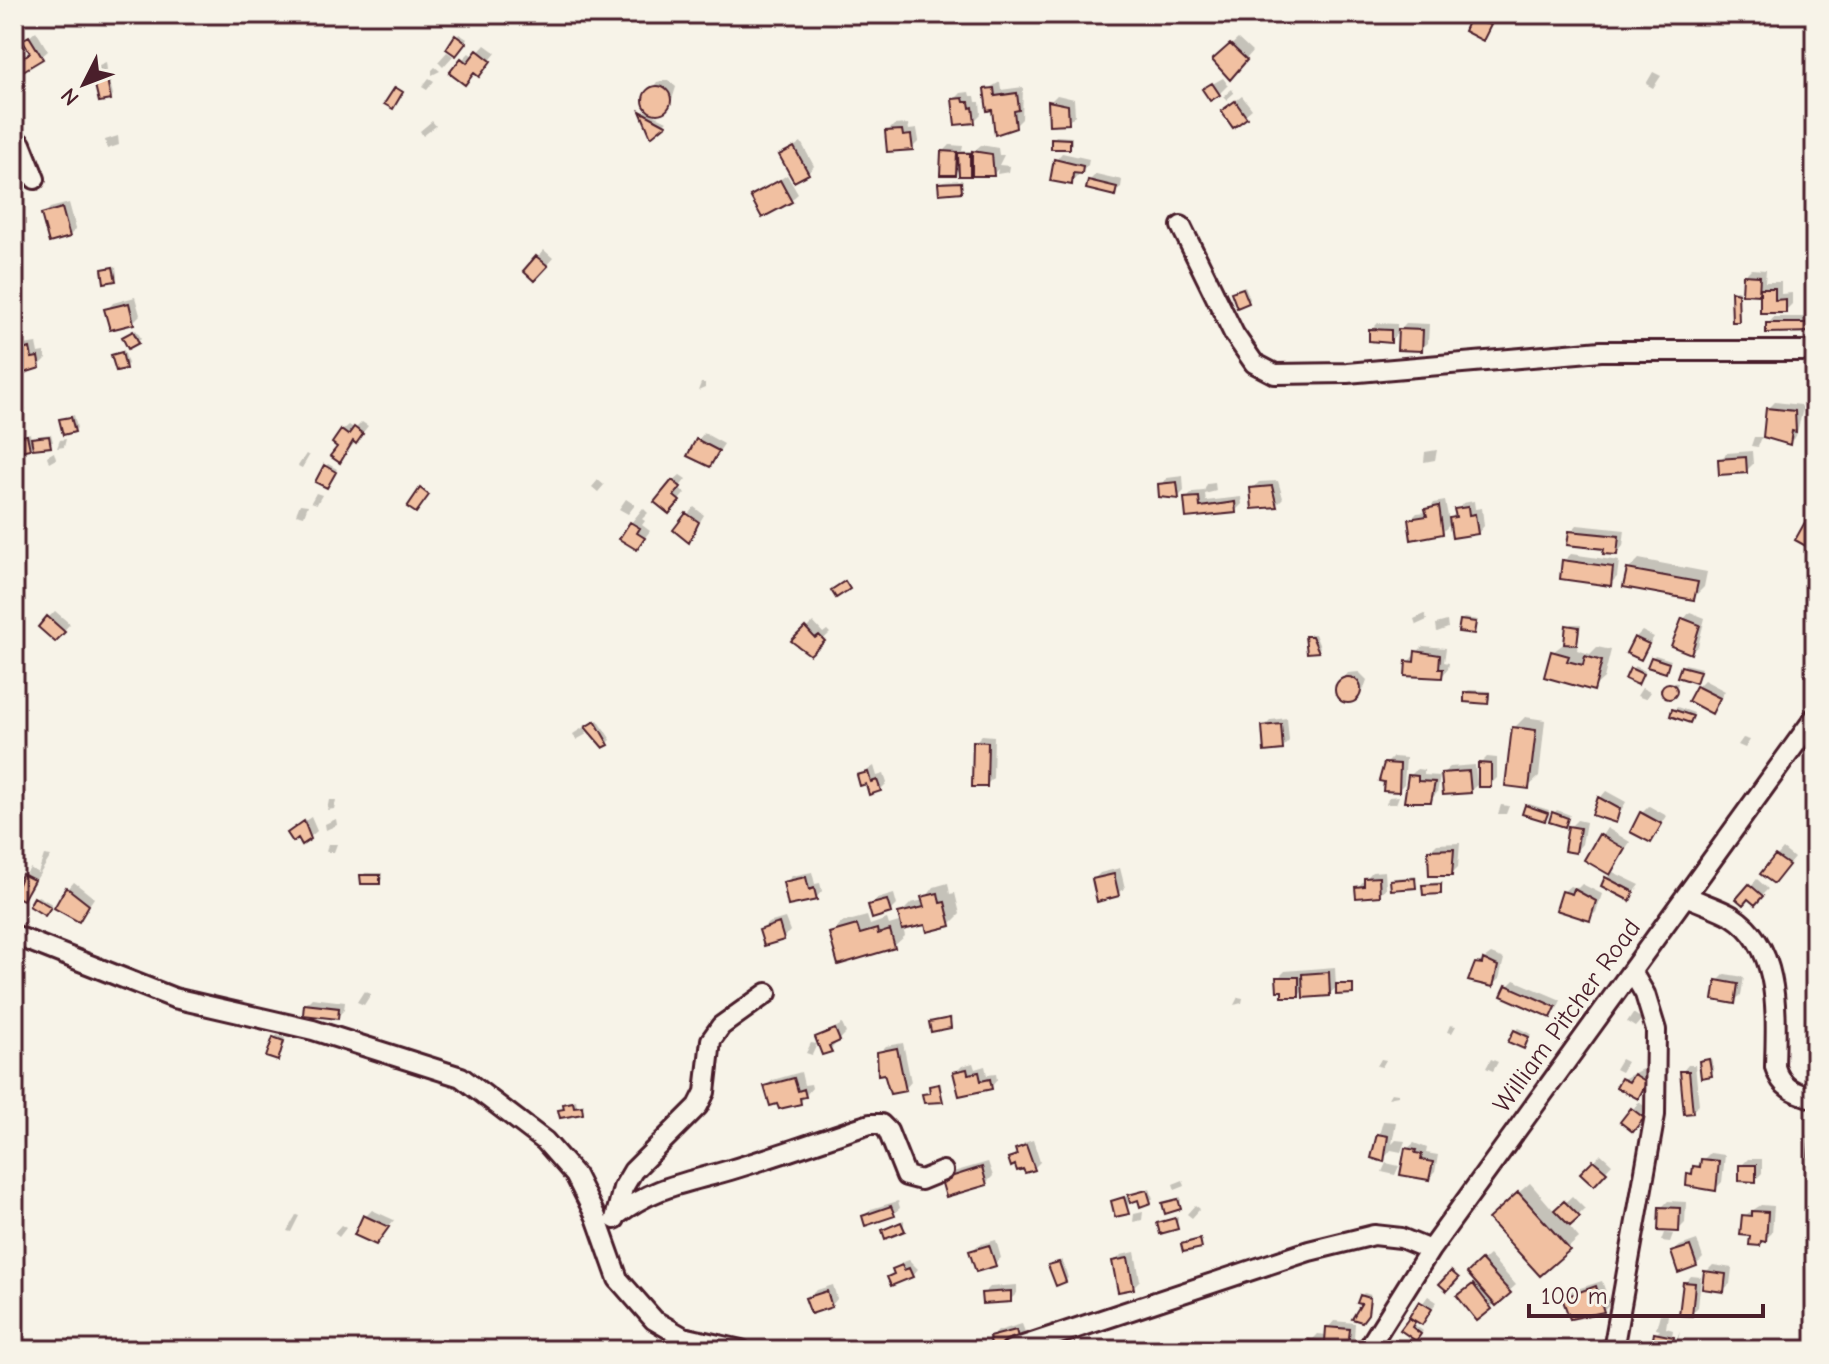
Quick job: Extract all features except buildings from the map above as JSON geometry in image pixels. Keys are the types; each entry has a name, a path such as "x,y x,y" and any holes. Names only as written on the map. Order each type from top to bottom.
{"street":[{"path":"14,138 21,144 35,179"},
{"path":"1181,226 1234,334 1254,363 1275,374 1347,373 1601,351 1815,351"},
{"name":"William Pitcher Road","path":"1367,1350 1430,1250 1815,717"},
{"path":"1686,896 1732,916 1753,934 1766,953 1772,977 1775,1067 1779,1080 1790,1091 1815,1099"},
{"path":"14,935 174,998 313,1030 461,1077 555,1152 575,1175 618,1279 654,1320 683,1337 741,1350"},
{"path":"1617,1345 1655,1115 1656,1030 1645,994 1632,972"},
{"path":"617,1215 623,1188 633,1171 698,1106 705,1092 711,1040 721,1026 767,993"},
{"path":"601,1237 617,1215 640,1198 677,1182 728,1171 870,1124 881,1124 888,1131 906,1176 921,1180 943,1171"},
{"path":"1011,1350 1309,1251 1374,1235 1401,1238 1430,1250"}]}
